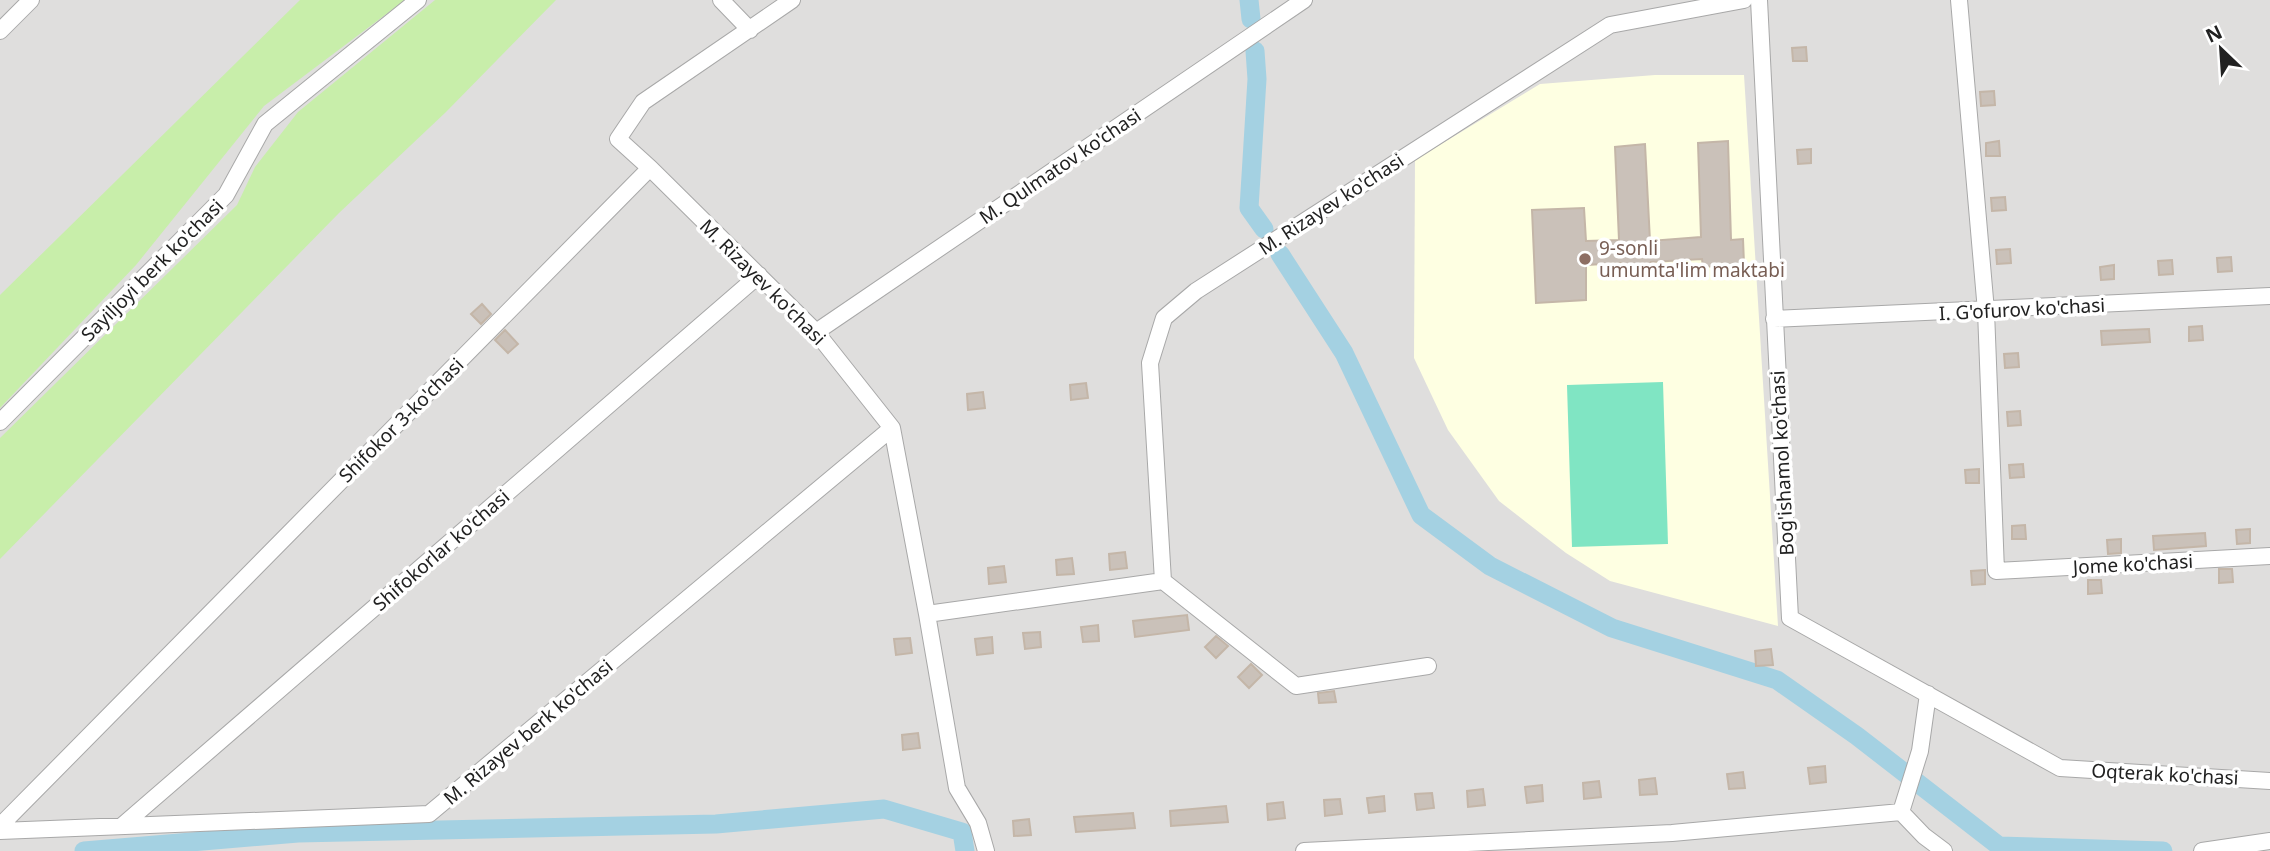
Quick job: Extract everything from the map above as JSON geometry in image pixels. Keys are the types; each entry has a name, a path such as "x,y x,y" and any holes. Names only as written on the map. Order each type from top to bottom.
{"street":[{"path":"0,31 31,0"},
{"name":"Sayiljoyi berk ko'chasi","path":"0,422 226,195 265,124 418,0"},
{"path":"721,0 750,30"},
{"path":"650,168 618,139 643,102 792,0"},
{"name":"M. Qulmatov ko'chasi","path":"816,332 1304,0"},
{"name":"M. Rizayev ko'chasi","path":"1163,581 1150,362 1164,318 1196,291 1610,25 1744,0"},
{"name":"Bog'ishamol ko'chasi","path":"1759,0 1790,618 2060,768"},
{"path":"1959,0 1986,311"},
{"name":"M. Rizayev ko'chasi","path":"650,168 816,332 892,428 928,614 957,788 978,823 986,851"},
{"name":"Shifokor 3-ko'chasi","path":"0,826 650,168"},
{"name":"Shifokorlar ko'chasi","path":"123,825 759,275"},
{"name":"I. G'ofurov ko'chasi","path":"1774,319 2270,296"},
{"name":"Jome ko'chasi","path":"1986,311 1996,571 2270,556"},
{"name":"M. Rizayev berk ko'chasi","path":"0,831 429,814 892,428"},
{"path":"928,614 1163,581 1296,686 1428,666"},
{"path":"1901,812 1920,751 1928,694"},
{"name":"Oqterak ko'chasi","path":"2060,768 2270,780"},
{"path":"1304,851 1672,833 1901,812"},
{"path":"1901,812 1924,836 1944,851"},
{"path":"2202,851 2270,841"}],"shaded area":[{"path":"0,0 2270,0 2270,851 0,851"},
{"name":"9-sonli umumta'lim maktabi","path":"1655,75 1744,75 1778,626 1610,581 1566,553 1499,501 1448,430 1414,358 1415,160 1540,84"}],"green space":[{"path":"300,0 405,0 264,106 136,265 0,408 0,295"},
{"path":"435,0 556,0 446,112 339,213 0,559 0,438 237,205 255,167 298,112"},
{"path":"1663,382 1668,544 1572,547 1567,385"}],"building":[{"path":"1806,47 1807,61 1793,61 1792,48"},
{"path":"1994,91 1995,105 1981,106 1980,92"},
{"path":"1728,141 1731,240 1743,239 1744,264 1703,267 1702,259 1651,262 1651,269 1621,271 1621,263 1586,265 1586,300 1536,303 1532,210 1584,208 1586,241 1619,240 1615,147 1645,144 1650,241 1701,237 1698,143"},
{"path":"1999,141 2000,156 1986,156 1986,143"},
{"path":"1811,149 1811,163 1798,164 1797,150"},
{"path":"2005,197 2006,210 1992,211 1991,198"},
{"path":"2010,249 2011,263 1997,264 1996,250"},
{"path":"2231,257 2232,271 2218,272 2217,258"},
{"path":"2172,260 2173,274 2159,275 2158,261"},
{"path":"2114,265 2114,279 2101,280 2100,267"},
{"path":"482,304 491,314 481,324 471,314"},
{"path":"2202,326 2203,340 2189,341 2189,327"},
{"path":"2149,329 2150,342 2102,345 2101,331"},
{"path":"505,330 518,344 508,353 495,340"},
{"path":"2018,353 2019,367 2005,368 2004,354"},
{"path":"1086,383 1088,398 1071,400 1070,385"},
{"path":"983,392 985,408 968,410 967,394"},
{"path":"2020,411 2021,425 2008,426 2007,412"},
{"path":"2023,464 2024,477 2010,478 2009,465"},
{"path":"1979,469 1979,483 1966,483 1965,470"},
{"path":"2025,525 2026,539 2012,539 2012,526"},
{"path":"2250,529 2250,543 2237,544 2236,530"},
{"path":"2205,533 2206,546 2154,550 2153,536"},
{"path":"2121,539 2121,553 2108,554 2107,540"},
{"path":"1125,552 1127,568 1110,570 1109,554"},
{"path":"1072,558 1074,574 1057,575 1056,560"},
{"path":"1004,566 1006,582 989,584 988,568"},
{"path":"2219,569 2232,569 2233,582 2219,583"},
{"path":"1985,570 1985,584 1972,585 1971,571"},
{"path":"2088,580 2101,580 2102,593 2088,594"},
{"path":"1187,615 1189,630 1135,637 1133,621"},
{"path":"1098,625 1099,641 1083,642 1081,627"},
{"path":"1040,632 1041,647 1025,649 1023,633"},
{"path":"1216,636 1228,646 1216,658 1205,647"},
{"path":"992,637 993,653 977,655 975,639"},
{"path":"910,638 912,653 896,655 894,639"},
{"path":"1771,649 1773,665 1756,666 1755,651"},
{"path":"1251,664 1262,675 1249,688 1238,677"},
{"path":"1334,691 1336,702 1319,703 1318,693"},
{"path":"918,733 920,748 903,750 902,735"},
{"path":"1825,766 1826,782 1810,784 1808,768"},
{"path":"1743,772 1745,788 1729,789 1727,774"},
{"path":"1655,778 1657,794 1640,795 1639,780"},
{"path":"1599,781 1601,797 1584,799 1583,783"},
{"path":"1542,785 1543,801 1527,803 1525,787"},
{"path":"1483,789 1485,805 1468,807 1467,791"},
{"path":"1432,793 1434,808 1417,810 1415,794"},
{"path":"1384,796 1385,811 1369,813 1367,798"},
{"path":"1340,799 1342,814 1325,816 1324,800"},
{"path":"1283,802 1285,818 1268,820 1267,804"},
{"path":"1226,806 1228,822 1171,826 1170,811"},
{"path":"1133,813 1135,828 1076,832 1074,817"},
{"path":"1029,819 1031,835 1014,836 1013,821"}],"waterway":[{"path":"1249,0 1251,19"},
{"path":"1255,51 1257,79 1249,208 1264,229"},
{"path":"1280,254 1344,353 1421,515 1490,566 1612,628 1777,680 1857,736 1999,846 2163,851"},
{"path":"84,851 298,833 716,824 884,809 962,832 965,851"}],"place":[{"name":"9-sonli umumta'lim maktabi","path":"1585,259"}]}
